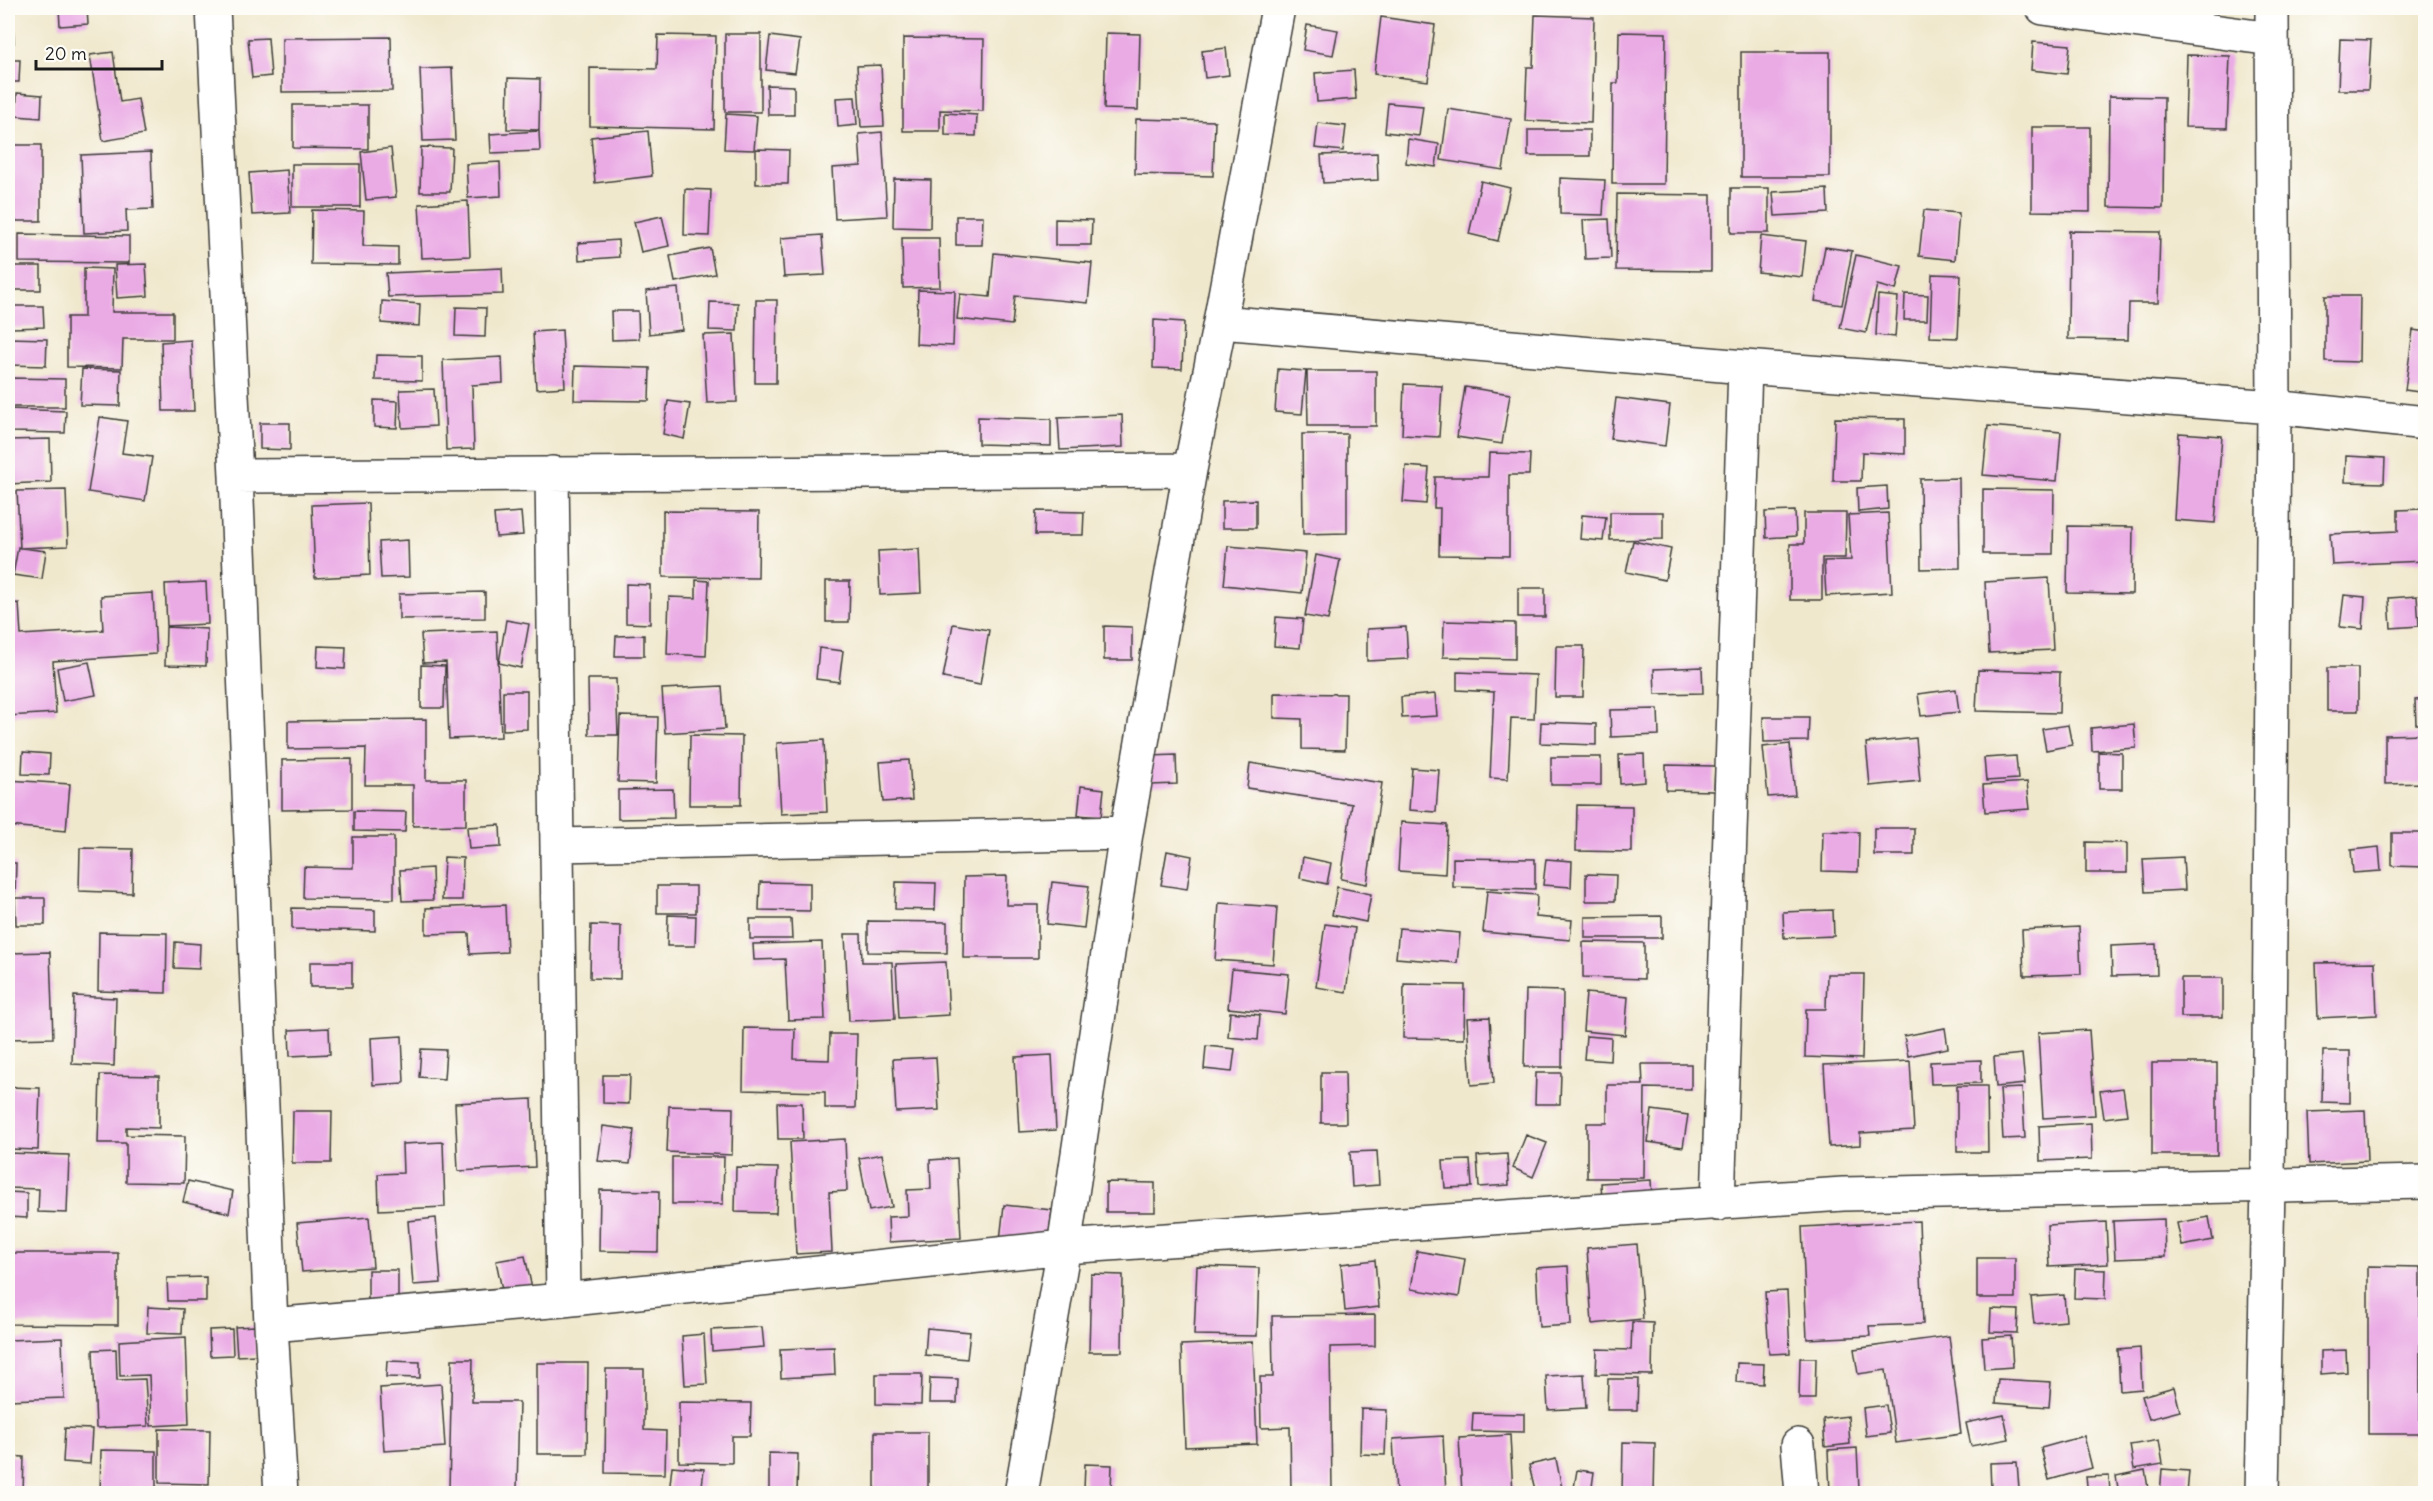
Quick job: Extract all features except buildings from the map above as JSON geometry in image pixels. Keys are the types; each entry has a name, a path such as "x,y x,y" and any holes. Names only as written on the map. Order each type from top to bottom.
{"street":[{"path":"213,8 237,476 271,1325 281,1494"},
{"path":"1021,1494 1064,1247 1126,833 1190,470 1278,8"},
{"path":"2043,8 2272,23 2274,407 2268,1184 2262,1494"},
{"path":"1220,322 1745,367 2274,407 2426,423"},
{"path":"1718,1204 1745,367"},
{"path":"237,476 1190,470"},
{"path":"552,473 563,1300"},
{"path":"557,845 1126,833"},
{"path":"271,1325 563,1300 1064,1247 1843,1194 2426,1182"},
{"path":"1798,1445 1802,1494"}]}
